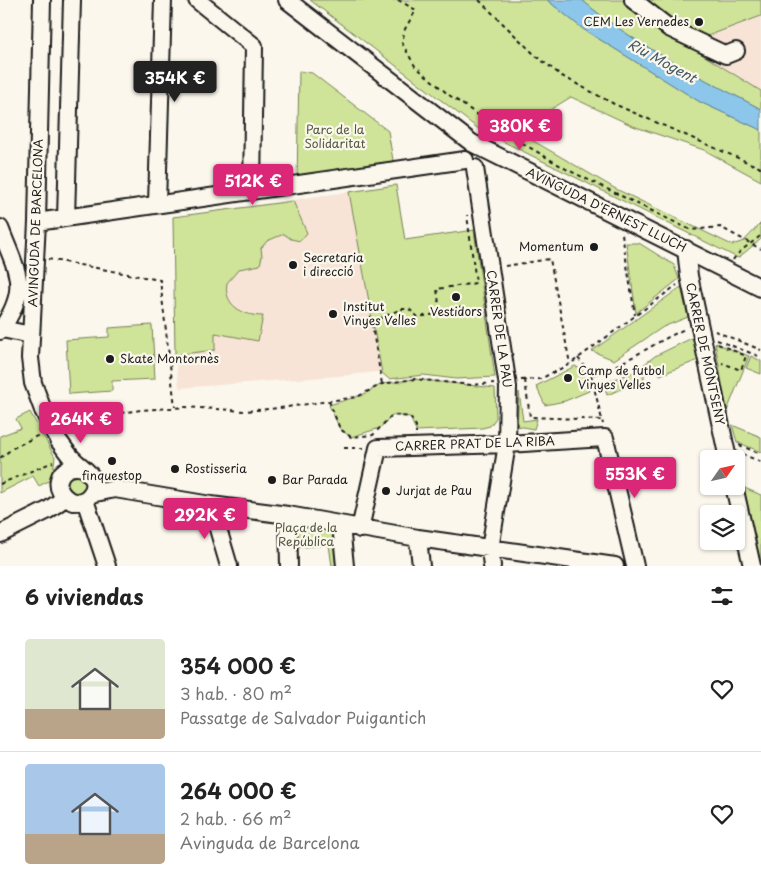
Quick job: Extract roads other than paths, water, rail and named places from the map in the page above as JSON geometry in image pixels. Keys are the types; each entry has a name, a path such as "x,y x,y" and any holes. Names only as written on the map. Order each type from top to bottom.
{"street":[{"name":"AVINGUDA DE BARCELONA","path":"42,0 37,222 31,371 43,410 55,433"},
{"path":"66,218 72,0"},
{"path":"157,204 163,0"},
{"path":"197,0 254,46 252,190"},
{"name":"AVINGUDA D'ERNEST LLUCH","path":"287,0 440,121 490,154 686,249 761,288"},
{"path":"633,0 668,28 726,56 736,51"},
{"path":"470,164 465,155 472,143"},
{"path":"37,222 252,190 470,164 481,167 490,154"},
{"name":"CARRER DE LA PAU","path":"470,164 482,214 507,381 507,444 490,549 492,566"},
{"path":"0,228 18,277 20,289 7,320"},
{"name":"CARRER DE MONTSENY","path":"686,249 688,276 704,332 705,357 726,450"},
{"path":"7,320 33,311"},
{"path":"7,320 31,335"},
{"path":"55,433 63,455 59,468 58,485 65,498 73,502 115,489"},
{"path":"55,433 88,472 101,484 115,489 211,506 288,515 418,538 616,566"},
{"name":"CARRER PRAT DE LA RIBA","path":"360,529 378,448 507,444 605,438 635,566"},
{"path":"59,468 71,467 88,472 94,484 88,497 107,566"},
{"path":"736,495 752,566"},
{"path":"0,534 48,510 65,498"},
{"path":"211,506 230,566"},
{"path":"288,515 289,566"},
{"path":"341,525 345,566"},
{"path":"418,538 421,566"}],"water":[{"name":"Riu Mogent","path":"547,0 582,0 623,32 645,46 761,109 761,130 700,102 583,29"}],"place":[{"name":"CEM Les Vernedes","path":"699,22"},
{"name":"Momentum","path":"594,247"},
{"name":"Secretaria i direcció","path":"293,265"},
{"name":"Vestidors","path":"456,297"},
{"name":"Institut Vinyes Velles","path":"333,314"},
{"name":"Skate Montornès","path":"110,359"},
{"name":"Camp de futbol Vinyes Velles","path":"568,378"},
{"name":"finquestop","path":"112,461"},
{"name":"Rostisseria","path":"175,469"},
{"name":"Bar Parada","path":"272,480"},
{"name":"Jurjat de Pau","path":"386,491"}],"park label":[{"name":"Parc de la Solidaritat","path":"335,137"},
{"name":"Plaça de la República","path":"306,535"}]}
